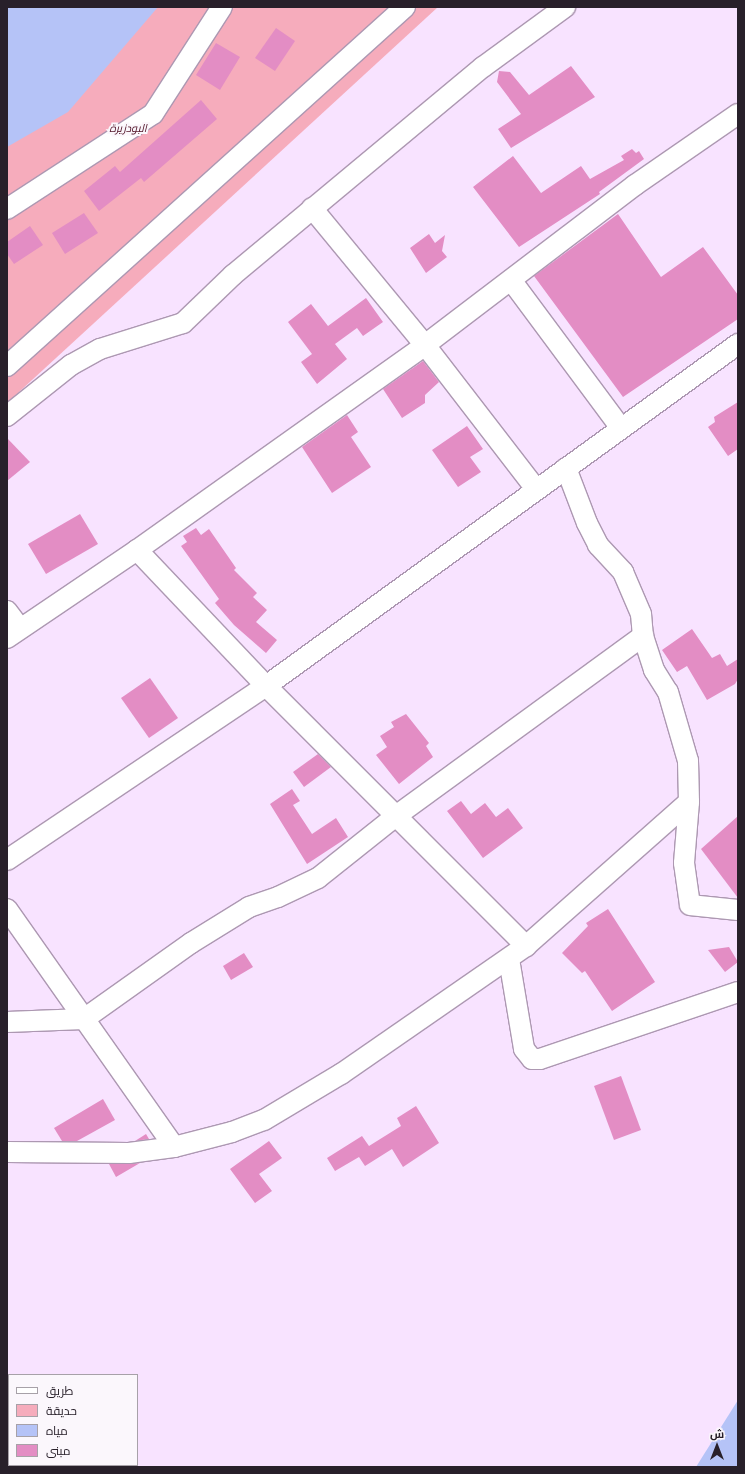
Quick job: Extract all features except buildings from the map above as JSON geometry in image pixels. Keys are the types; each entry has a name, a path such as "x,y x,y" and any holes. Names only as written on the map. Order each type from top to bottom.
{"street":[{"path":"7,209 154,114 222,7"},
{"path":"7,366 405,7"},
{"path":"7,416 72,365 100,349 183,323 233,275 312,208 483,67 565,7"},
{"path":"7,611 13,633 137,550 425,345 635,185 738,114"},
{"path":"312,208 425,345 536,489"},
{"path":"511,280 621,428"},
{"path":"7,860 266,686 738,344"},
{"path":"566,468 587,524 598,545 623,572 641,614 643,636 654,670 668,692 688,761 689,802 684,862 690,905 738,910"},
{"path":"137,550 266,686 526,946"},
{"path":"7,1022 84,1019 191,943 249,907 278,897 318,878 396,816 643,636"},
{"path":"7,1152 129,1152 174,1147 232,1132 264,1120 341,1074 509,959 526,946 689,802"},
{"path":"7,909 174,1147"},
{"path":"509,959 524,1049 532,1058 540,1059 738,992"}],"green space":[{"name":"البودزيرة","path":"7,7 438,7 7,403"}],"water":[{"path":"7,7 158,7 68,112 7,147"},
{"path":"738,1400 738,1467 696,1467"}]}
